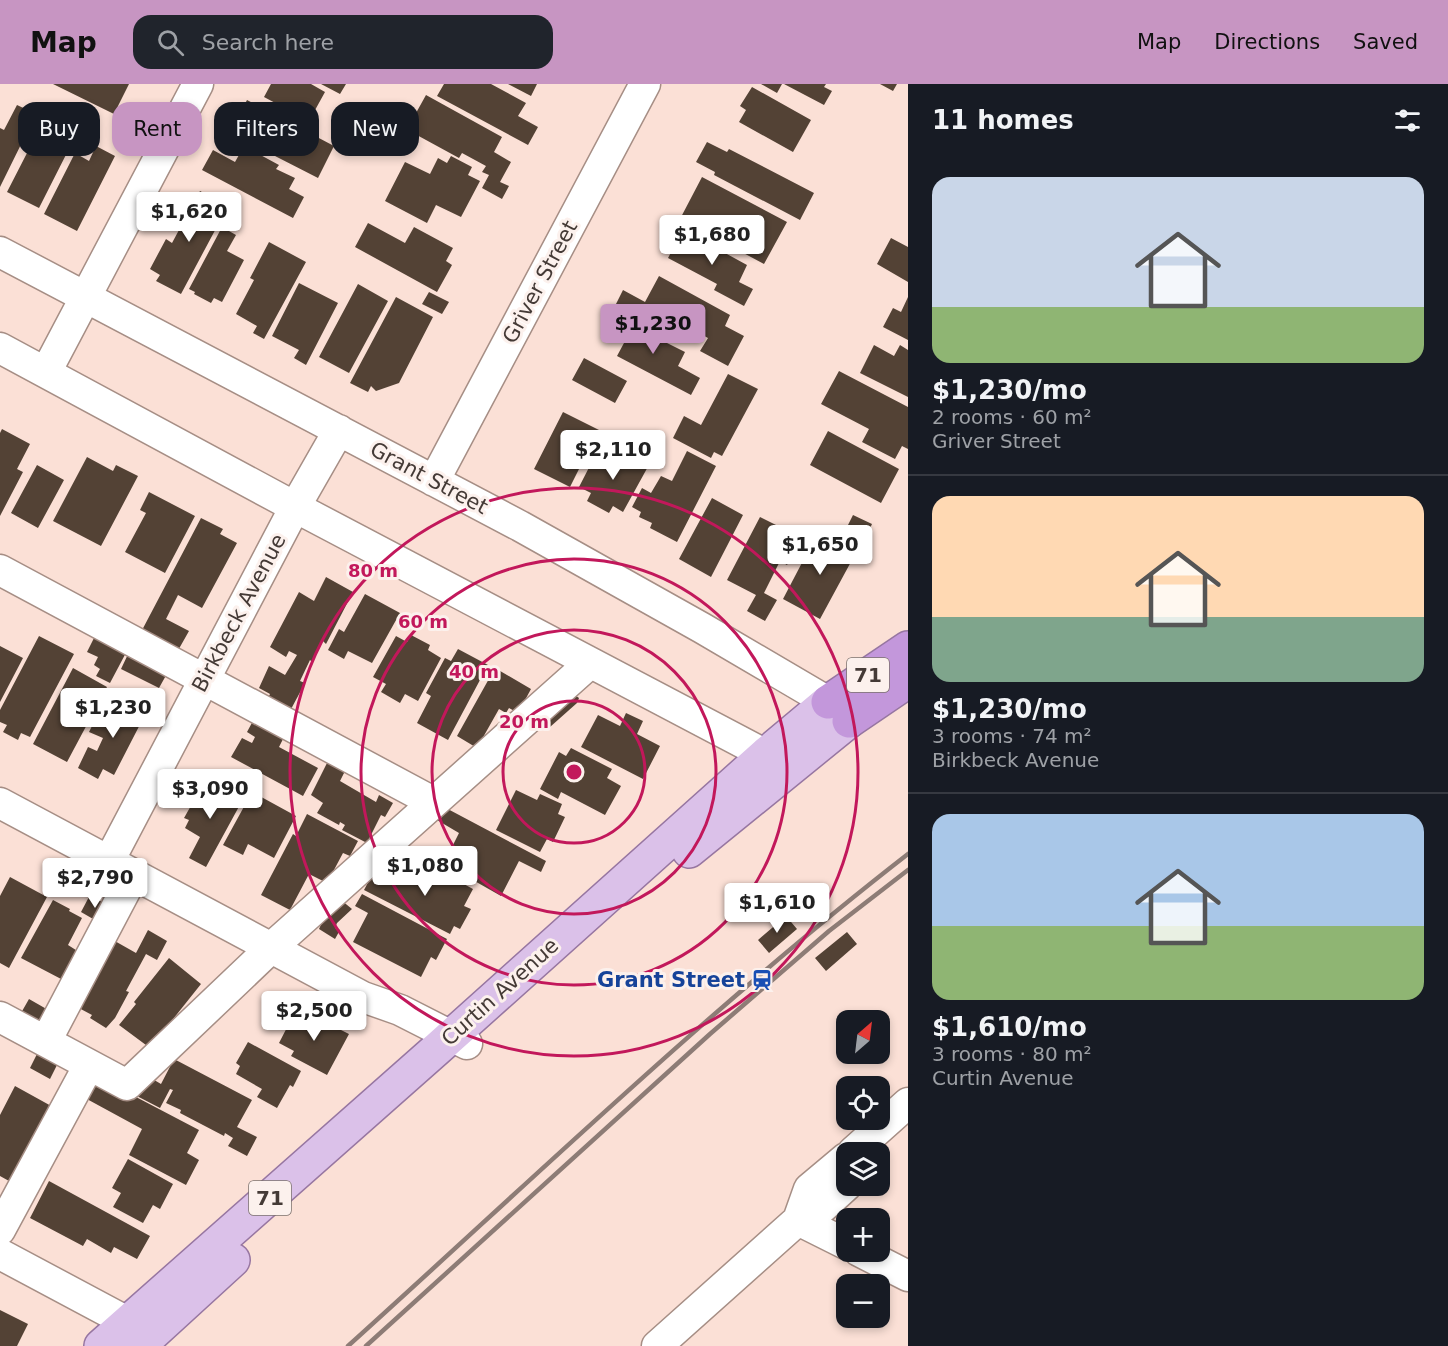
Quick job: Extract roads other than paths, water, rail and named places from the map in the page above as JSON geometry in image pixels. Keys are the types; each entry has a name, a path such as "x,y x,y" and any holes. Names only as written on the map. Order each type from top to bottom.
{"highway":[{"name":"Curtin Avenue","path":"838,712 908,648"},
{"name":"Curtin Avenue","path":"838,712 908,681"}],"main road":[{"name":"Curtin Avenue","path":"101,1346 140,1334 452,1046 606,918 778,761 838,712"}],"street":[{"path":"46,372 198,84"},
{"name":"Griver Street","path":"434,481 645,84"},
{"name":"Grant Street","path":"0,252 520,526 692,622 838,712"},
{"path":"0,348 295,507 778,761"},
{"name":"Birkbeck Avenue","path":"46,1041 204,679 295,507 339,430"},
{"path":"0,570 433,802"},
{"path":"0,1017 127,1084 272,947 590,663"},
{"path":"0,803 363,997 393,1020 452,1046"},
{"path":"0,1230 89,1065"},
{"path":"864,1142 908,1103"},
{"path":"890,1146 908,1129"},
{"path":"798,1220 809,1189 836,1166"},
{"path":"657,1346 798,1220 824,1207 836,1196"},
{"path":"798,1220 836,1239"},
{"path":"0,1254 140,1334"},
{"path":"881,1262 908,1276"}],"railway":[{"path":"348,1346 693,1033 835,912 908,854"},
{"path":"366,1346 710,1034 829,931 908,870"}],"place":[{"name":"Grant Street","path":"762,980"}]}
